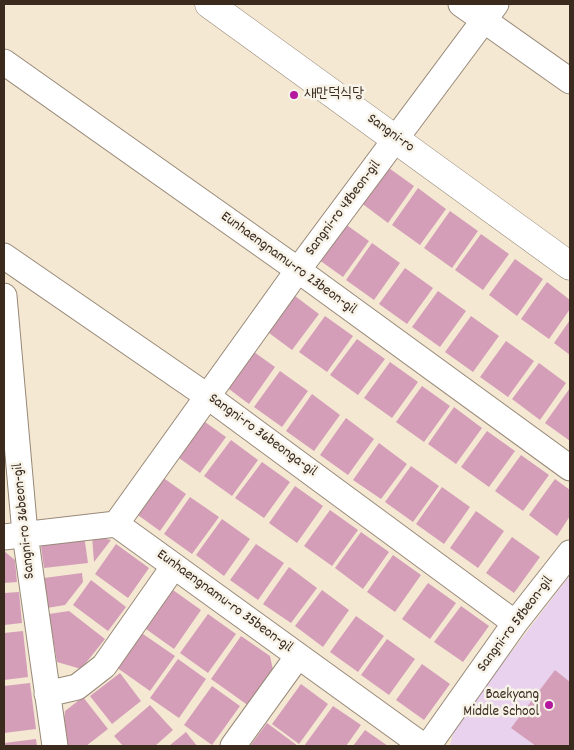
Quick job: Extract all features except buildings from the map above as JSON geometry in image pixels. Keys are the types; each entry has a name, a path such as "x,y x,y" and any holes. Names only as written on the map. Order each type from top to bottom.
{"street":[{"name":"Sangni-ro","path":"210,4 570,266"},
{"path":"461,4 490,12 570,81"},
{"name":"Sangni-ro 48beon-gil","path":"116,524 298,270 490,12"},
{"name":"Eunhaengnamu-ro 23beon-gil","path":"4,62 298,270 570,468"},
{"name":"Sangni-ro 36beonga-gil","path":"4,256 207,396 515,623"},
{"name":"Sangni-ro 36beon-gil","path":"4,296 14,536 47,694 55,746"},
{"path":"14,536 116,524"},
{"name":"Eunhaengnamu-ro 35beon-gil","path":"116,524 423,746"},
{"name":"Sangni-ro 58beon-gil","path":"428,746 515,623 570,552"},
{"path":"47,694 76,687 104,666 174,566"},
{"path":"233,746 298,656"}],"shaded area":[{"path":"570,575 570,746 450,746 455,726"}],"place":[{"name":"새만덕식당","path":"294,95"},
{"name":"Baekyang Middle School","path":"549,705"}]}
